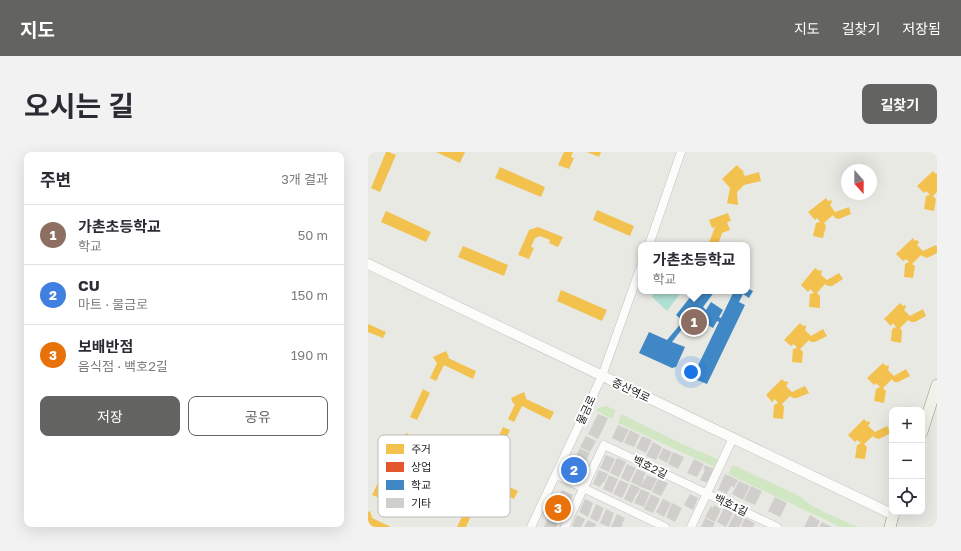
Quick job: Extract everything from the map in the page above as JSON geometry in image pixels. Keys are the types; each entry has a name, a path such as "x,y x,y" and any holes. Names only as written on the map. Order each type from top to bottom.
{"main road":[{"path":"925,426 933,410 937,385"},
{"path":"890,527 893,515"}],"street":[{"path":"650,242 682,152"},
{"name":"증산역로","path":"368,264 889,511"},
{"name":"물금로","path":"531,527 602,376 638,274"},
{"path":"691,527 733,438"},
{"name":"백호2길","path":"565,527 604,445 706,494"},
{"path":"556,474 665,527"},
{"name":"백호1길","path":"706,494 777,527"}],"green space":[{"path":"653,294 680,294 667,311 652,297"},
{"path":"606,406 616,410 612,419 596,411 598,408"},
{"path":"621,414 682,444 718,459 714,467 618,423"},
{"path":"733,465 800,496 820,510 858,527 841,527 728,474"}],"building: 주거":[{"path":"386,152 396,155 380,192 371,188"},
{"path":"436,152 465,152 460,163"},
{"path":"564,152 573,152 571,157 574,158 569,169 558,165"},
{"path":"587,152 601,152 599,157"},
{"path":"737,165 744,172 743,173 745,176 759,172 761,181 744,185 737,192 738,205 727,203 730,188 722,179"},
{"path":"500,167 545,187 541,197 495,178"},
{"path":"933,171 936,174 937,173 937,192 933,196 936,199 934,211 924,209 926,196 930,195 926,191 924,193 917,186"},
{"path":"826,198 828,201 831,200 832,202 830,205 835,212 849,207 851,214 839,219 835,218 833,215 824,223 826,226 823,238 813,236 816,223 820,222 817,218 815,220 808,212"},
{"path":"597,210 634,226 630,236 593,220"},
{"path":"386,211 431,232 426,242 381,222"},
{"path":"728,213 731,221 727,222 730,230 722,233 719,242 709,242 715,227 712,228 709,220"},
{"path":"538,227 563,237 558,247 549,243 550,240 540,236 535,238 531,247 534,248 529,259 518,255 529,230"},
{"path":"913,238 915,241 917,240 919,242 917,245 923,251 936,245 937,253 927,258 921,255 912,264 915,266 913,278 904,277 905,264 909,262 906,259 903,261 896,254"},
{"path":"463,246 508,265 504,276 458,257"},
{"path":"815,268 822,271 821,275 827,280 839,273 843,279 832,286 825,284 817,293 820,296 820,308 809,307 810,294 814,293 810,289 808,292 801,285"},
{"path":"561,290 607,310 602,321 557,301"},
{"path":"900,303 903,306 905,305 906,307 904,310 910,316 923,309 926,316 915,322 908,320 900,328 902,331 901,343 891,341 892,329 896,327 893,323 891,326 884,319"},
{"path":"800,323 803,326 805,325 805,330 811,336 823,329 827,336 815,342 811,342 809,340 800,349 803,352 802,363 792,362 793,349 797,348 794,344 791,346 784,340"},
{"path":"368,324 386,332 383,338 368,332"},
{"path":"446,351 449,357 448,358 476,371 473,379 444,365 436,381 430,378 437,363 433,357"},
{"path":"883,363 886,366 889,366 888,370 894,376 906,369 910,376 898,382 894,382 892,379 883,388 886,391 884,403 874,401 876,389 880,387 876,383 874,385 867,378"},
{"path":"782,379 785,382 787,381 788,383 786,386 792,392 805,386 809,393 797,398 790,396 782,404 784,407 783,419 773,418 774,405 778,403 775,399 772,402 766,395"},
{"path":"423,389 430,393 417,420 410,417"},
{"path":"524,392 526,399 554,412 550,420 522,406 514,422 508,419 515,404 511,398"},
{"path":"864,419 867,422 869,421 870,423 868,426 875,432 887,426 889,430 889,434 879,439 873,436 864,444 867,447 865,459 855,458 857,445 861,443 857,440 855,442 848,435"},
{"path":"503,427 510,430 508,435 499,435"},
{"path":"378,483 378,497 372,495"},
{"path":"510,487 518,491 514,499 510,497"},
{"path":"370,511 372,518 391,527 371,527 368,525 368,512"},
{"path":"462,517 470,517 466,527 457,527"}],"building: 상업":[{"path":"574,462 583,466 586,470 582,479 571,473 570,470"},
{"path":"556,501 566,506 561,518 551,513"}],"building: 학교":[{"path":"750,290 753,291 749,298 743,294 750,294"},
{"path":"693,294 713,294 703,307 706,310 711,302 723,310 719,317 721,318 733,294 743,294 739,302 745,305 707,384 692,378 719,322 717,321 713,328 699,320 704,312 700,310 688,325 686,324 672,342 685,347 676,367 672,368 639,353 649,332 667,340 683,321 676,315"}],"building: 기타":[{"path":"598,414 608,418 598,439 588,434"},
{"path":"618,425 629,430 622,443 612,438"},
{"path":"630,430 640,435 634,447 624,443"},
{"path":"586,436 596,441 590,452 580,447"},
{"path":"642,436 652,440 646,453 636,448"},
{"path":"653,442 662,447 656,460 646,456"},
{"path":"580,448 590,453 584,464 574,459"},
{"path":"663,448 672,452 667,463 658,458"},
{"path":"673,452 684,457 678,469 668,464"},
{"path":"606,455 615,459 609,472 600,468"},
{"path":"617,458 626,462 619,477 610,473"},
{"path":"694,459 704,464 697,477 687,473"},
{"path":"627,464 636,468 629,482 621,478"},
{"path":"705,465 715,469 708,483 700,480 705,470 703,469"},
{"path":"637,469 646,473 641,487 631,482"},
{"path":"599,470 608,474 604,483 603,482 600,487 593,484"},
{"path":"725,474 738,480 734,488 731,486 727,494 718,490"},
{"path":"609,475 618,479 612,493 603,489"},
{"path":"647,475 657,479 651,491 641,487"},
{"path":"658,479 668,483 661,496 652,492"},
{"path":"620,480 629,484 622,498 613,494"},
{"path":"739,481 750,486 743,500 732,494"},
{"path":"631,484 640,488 632,503 624,499"},
{"path":"751,486 762,491 755,505 744,500"},
{"path":"641,489 650,493 644,507 634,503"},
{"path":"562,490 573,495 568,505 557,499"},
{"path":"651,494 660,499 653,513 644,509"},
{"path":"690,494 698,498 693,510 684,505"},
{"path":"775,497 787,503 780,517 768,511"},
{"path":"585,499 593,503 588,517 579,512"},
{"path":"663,499 671,503 664,517 656,512"},
{"path":"672,503 682,508 675,522 666,517"},
{"path":"596,504 604,508 598,522 590,518"},
{"path":"714,505 721,509 715,522 705,517 711,506 713,508"},
{"path":"724,508 733,513 726,527 717,522"},
{"path":"606,509 614,513 609,527 600,523"},
{"path":"735,513 744,518 739,527 728,527"},
{"path":"617,514 625,518 623,524 621,527 611,527"},
{"path":"577,515 585,519 581,527 573,527 572,526"},
{"path":"810,515 820,521 817,527 804,527"},
{"path":"549,516 559,520 556,527 544,527"},
{"path":"705,518 715,523 713,527 701,527"},
{"path":"745,518 755,523 753,527 741,527"},
{"path":"588,520 596,524 595,527 584,527"},
{"path":"822,522 832,527 819,527"}],"place":[{"name":"가촌초등학교","path":"694,322"},
{"name":"CU","path":"574,470"},
{"name":"보배반점","path":"558,508"}]}
